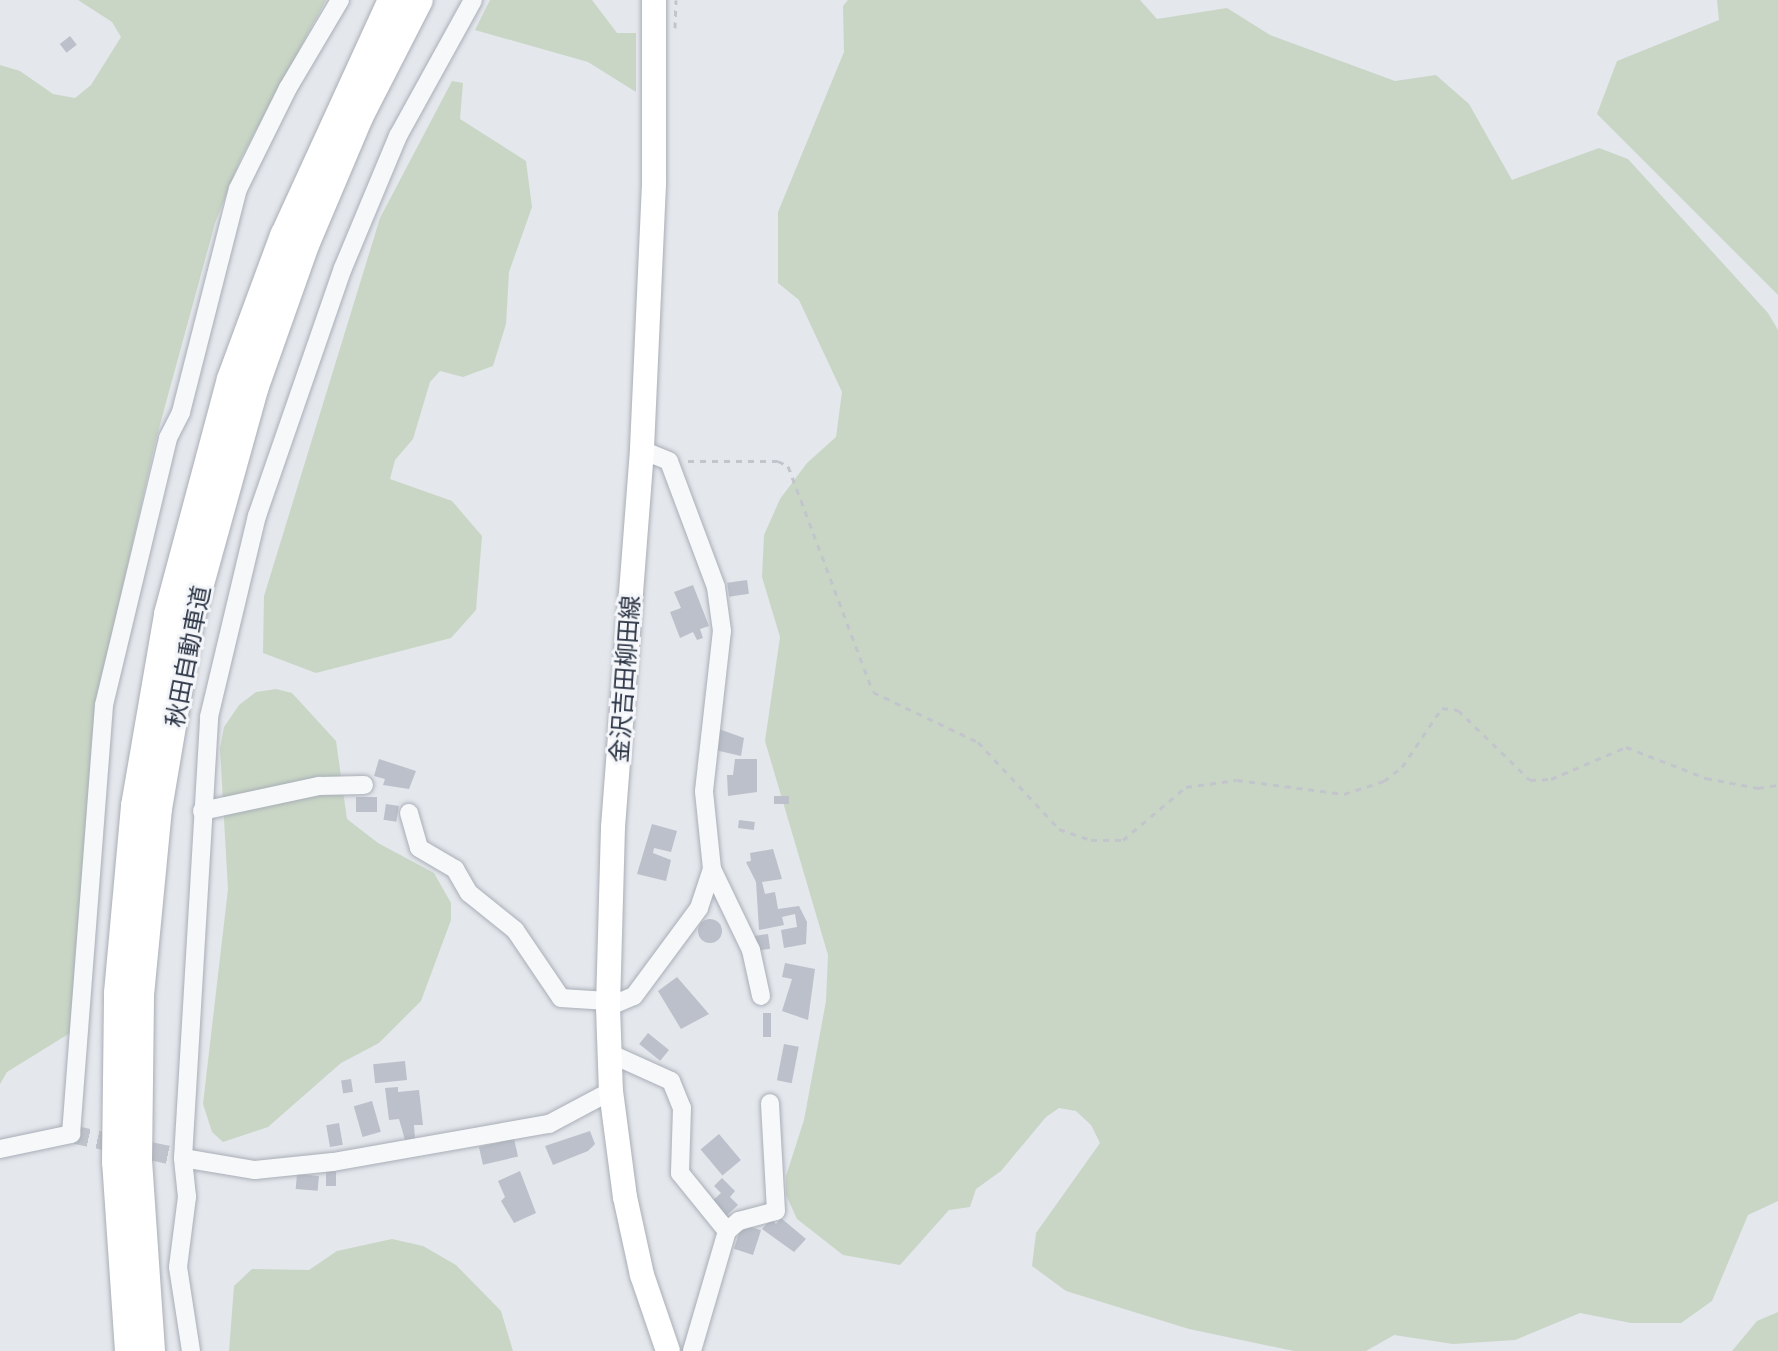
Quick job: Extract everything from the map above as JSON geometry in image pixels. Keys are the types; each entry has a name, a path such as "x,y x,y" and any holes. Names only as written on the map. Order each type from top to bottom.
{"highway":[{"name":"秋田自動車道","path":"129,1351 116,1162 118,993 135,806 168,614 236,365 290,221 392,0"},
{"name":"秋田自動車道","path":"151,1351 138,1162 140,995 158,809 190,620 254,389 305,245 359,117 419,0"}],"main road":[{"name":"金沢吉田柳田線","path":"654,0 654,184 642,450 613,827 608,1004 611,1091 625,1197 642,1275 668,1351"}],"street":[{"path":"0,1149 71,1134 104,705 168,438 181,412 238,189 288,88 340,0"},
{"path":"191,1351 178,1267 187,1197 183,1158 200,937 202,811 209,717 257,516 371,193 473,0"},
{"path":"642,450 669,461 716,587 722,631 704,791 712,869 751,950 761,996"},
{"path":"202,811 319,786 364,785"},
{"path":"409,813 419,848 455,869 469,893 515,930 561,998 608,1004 634,996 699,908 712,869"},
{"path":"609,1053 671,1081 682,1108 680,1173 727,1231 728,1243 692,1351"},
{"path":"183,1158 255,1170 333,1162 549,1124 611,1091"},
{"path":"727,1231 739,1221 776,1211 770,1103"}],"path":[{"path":"675,38 676,0"},
{"path":"669,461 778,461 788,466 873,692 978,742 1059,829 1091,840 1123,840 1186,787 1237,780 1344,794 1384,781 1402,767 1442,708 1458,710 1530,780 1551,779 1626,747 1706,778 1758,788 1778,785"}],"green space":[{"path":"78,0 326,0 241,158 215,223 155,443 99,694 70,1033 7,1072 0,1084 0,65 20,71 53,94 75,98 91,85 121,37 112,22"},
{"path":"490,0 592,0 617,33 636,33 636,92 588,62 475,30"},
{"path":"848,0 1140,0 1157,19 1227,8 1270,35 1395,81 1436,75 1469,104 1512,180 1599,148 1628,159 1768,313 1778,330 1778,1201 1748,1215 1712,1301 1681,1323 1631,1323 1580,1313 1515,1340 1453,1344 1394,1335 1366,1351 1294,1351 1189,1329 1066,1291 1032,1266 1036,1233 1100,1143 1091,1125 1076,1111 1059,1108 1046,1117 1001,1171 976,1189 970,1207 949,1210 900,1265 843,1255 797,1219 786,1195 786,1176 804,1120 826,1001 828,955 765,741 780,637 762,577 764,535 780,499 807,463 836,437 842,392 799,300 778,283 778,212 844,52 843,6"},
{"path":"1717,0 1778,0 1778,295 1597,114 1617,61 1719,20"},
{"path":"452,81 463,83 460,119 526,161 532,207 509,272 506,324 493,366 463,377 440,371 430,382 413,439 395,460 390,479 452,501 482,536 476,610 451,638 316,673 263,653 264,596 380,218"},
{"path":"276,689 292,693 336,741 347,819 378,843 434,873 451,903 451,920 421,1001 379,1043 341,1063 268,1127 223,1142 212,1132 203,1104 228,889 220,749 224,727 239,705 256,692"},
{"path":"392,1239 423,1246 456,1265 501,1311 513,1351 229,1351 234,1286 252,1269 309,1270 337,1251"},
{"path":"1778,1312 1778,1351 1732,1351 1757,1321"}],"building":[{"path":"70,36 77,45 67,53 60,44"},
{"path":"747,580 749,594 729,597 727,583"},
{"path":"693,585 709,626 700,629 703,638 697,640 693,632 680,638 670,612 681,608 674,592"},
{"path":"719,729 744,738 741,756 715,750"},
{"path":"379,759 416,771 409,789 383,785 385,779 374,776"},
{"path":"735,759 757,759 757,792 728,796 727,775 733,775"},
{"path":"774,796 789,796 789,804 774,804"},
{"path":"356,797 377,797 377,812 356,812"},
{"path":"386,804 399,806 396,822 383,820"},
{"path":"739,820 755,822 754,830 738,828"},
{"path":"652,824 677,831 671,852 654,848 653,853 671,860 666,881 637,874"},
{"path":"773,849 782,879 762,882 765,894 775,892 778,909 799,906 807,922 806,944 784,948 781,930 797,927 795,914 782,917 784,925 759,930 756,882 746,862 751,861 750,853"},
{"path":"710,919 718,923 722,931 718,939 710,943 702,939 698,931 702,923"},
{"path":"768,934 770,949 756,951 754,936"},
{"path":"785,963 815,969 808,1020 782,1011 792,979 782,977"},
{"path":"677,977 709,1014 681,1029 658,991"},
{"path":"763,1013 771,1013 771,1037 763,1037"},
{"path":"648,1033 669,1050 660,1061 639,1044"},
{"path":"784,1044 799,1047 792,1083 777,1080"},
{"path":"405,1061 407,1080 375,1083 373,1064"},
{"path":"351,1079 353,1092 343,1093 341,1081"},
{"path":"398,1087 398,1092 419,1090 423,1125 414,1125 415,1139 405,1140 399,1119 389,1120 385,1088"},
{"path":"372,1101 381,1132 363,1137 354,1106"},
{"path":"339,1123 343,1145 330,1147 326,1125"},
{"path":"590,1131 595,1144 588,1151 553,1165 545,1146"},
{"path":"719,1134 741,1160 722,1175 701,1149"},
{"path":"514,1139 518,1157 483,1165 479,1147"},
{"path":"326,1170 336,1170 336,1186 326,1186"},
{"path":"520,1171 536,1213 514,1223 501,1201 505,1197 498,1181"},
{"path":"297,1174 319,1176 318,1191 296,1189"},
{"path":"722,1178 735,1191 730,1197 738,1205 725,1217 711,1202 721,1193 714,1186"},
{"path":"781,1218 806,1239 794,1252 762,1229 771,1219 776,1224"},
{"path":"742,1224 761,1230 753,1255 734,1249"}],"tunnel":[{"path":"71,1134 183,1158"}]}
